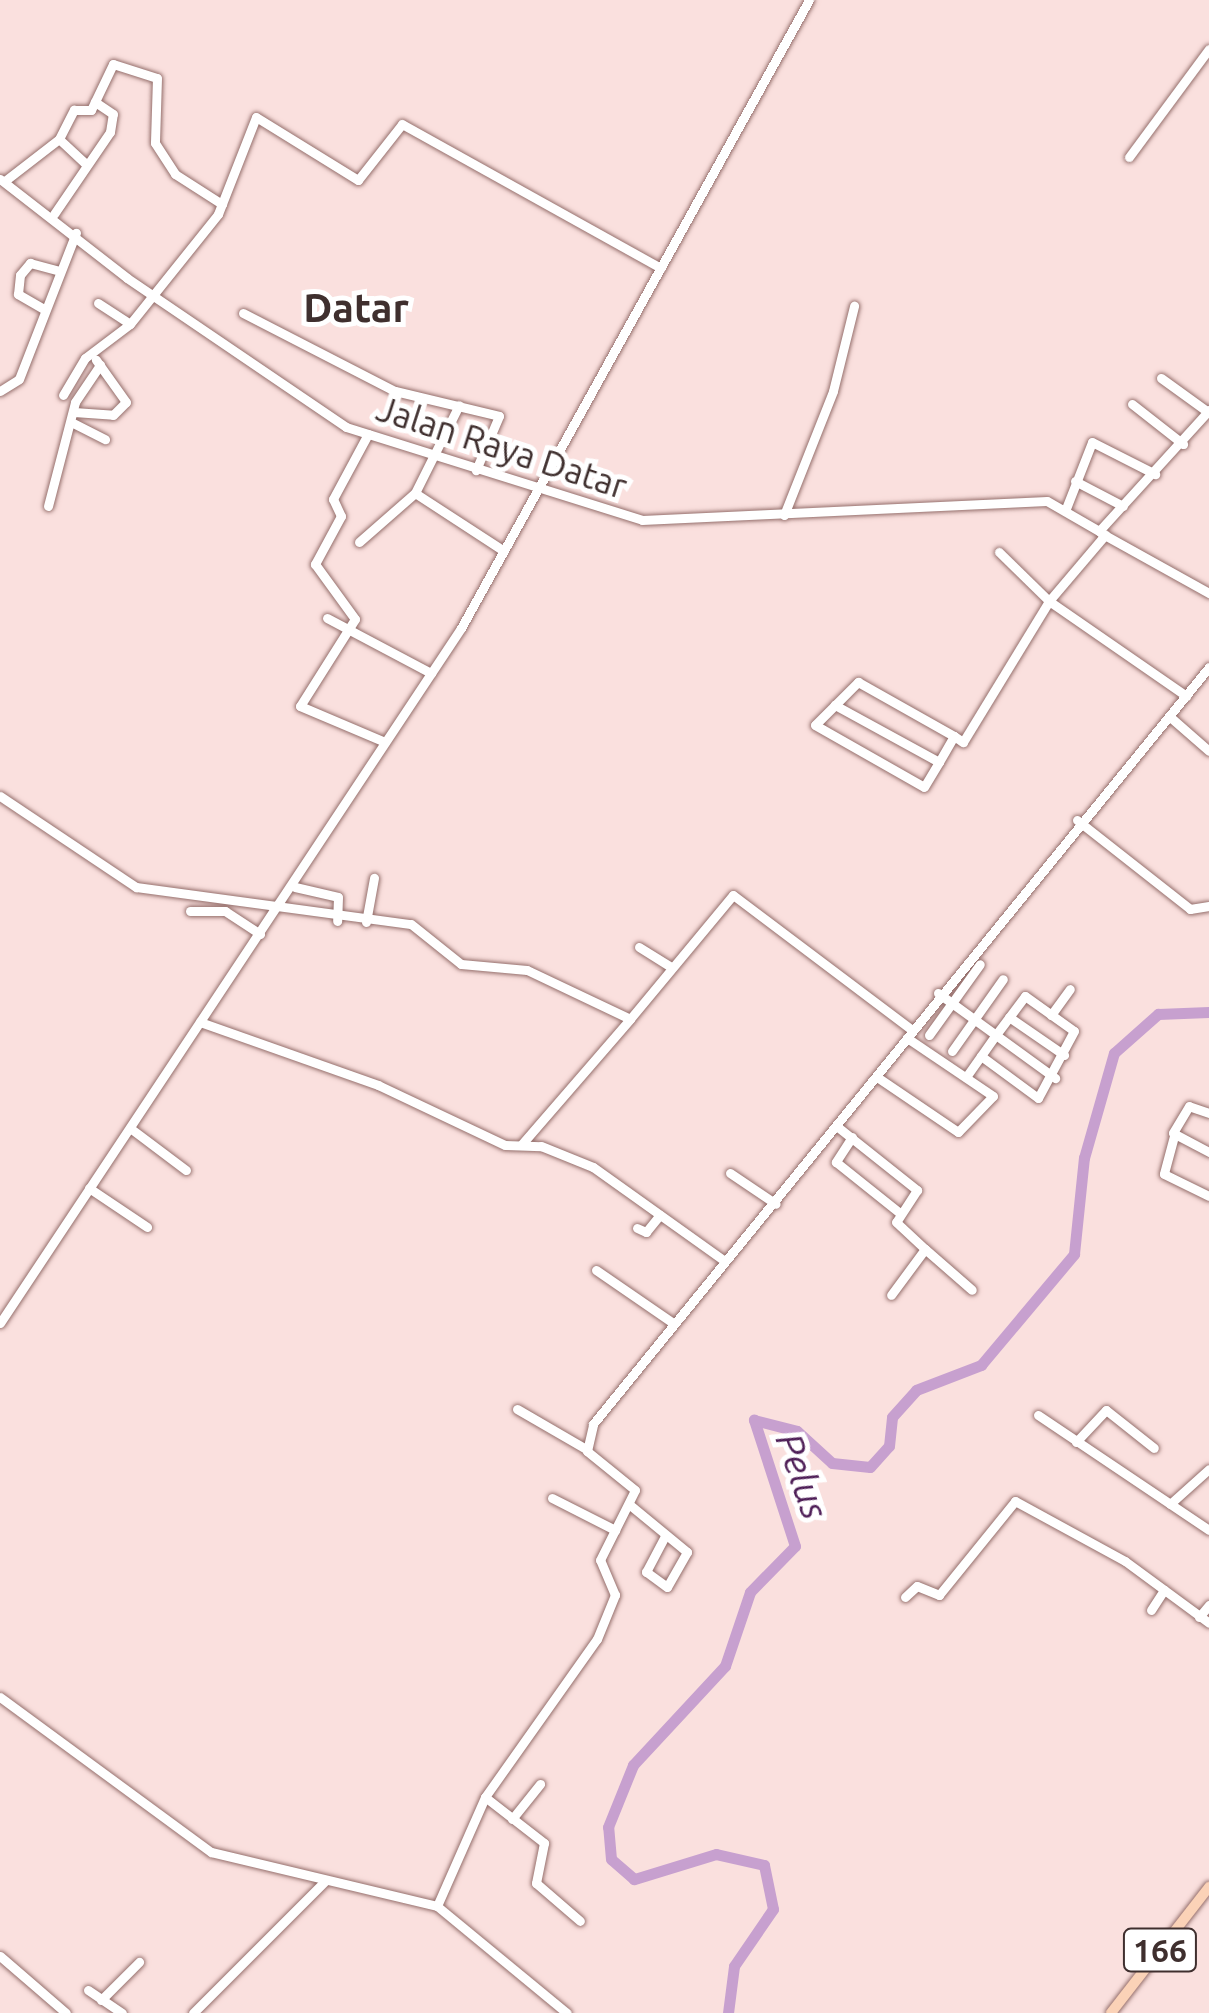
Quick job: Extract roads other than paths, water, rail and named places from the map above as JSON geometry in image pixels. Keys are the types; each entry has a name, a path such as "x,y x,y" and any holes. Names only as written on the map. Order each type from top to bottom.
{"main road":[{"name":"166","path":"1112,2013 1209,1887"}],"street":[{"path":"0,1323 200,1022 295,887 431,673 504,551 809,0"},
{"path":"1129,156 1209,49"},
{"path":"3,179 59,139 74,110 95,102 114,63 158,78 155,143 175,174 222,204"},
{"path":"54,214 114,119 95,102"},
{"path":"63,395 153,297 222,204 253,118 358,180 402,124 661,268"},
{"path":"59,139 87,166"},
{"name":"Jalan Raya Datar","path":"3,179 54,214 153,297 272,381 368,434 536,490 654,522 1047,501 1065,511"},
{"path":"0,391 19,380 42,308 76,233"},
{"path":"42,308 18,294 20,275 30,262 57,270"},
{"path":"98,304 130,324"},
{"path":"784,515 833,392 854,306"},
{"path":"244,314 395,391 501,418 476,470"},
{"path":"48,506 50,472 97,361"},
{"path":"74,418 113,414 126,402 97,361"},
{"path":"954,736 924,787 815,725 858,682 954,736 963,742 1049,601 1123,506 1183,444 1208,411 1161,378"},
{"path":"72,382 85,388"},
{"path":"1132,404 1183,444"},
{"path":"359,542 415,493 437,457 459,406"},
{"path":"74,418 106,440"},
{"path":"368,434 334,499 341,516 315,564 354,614 349,636 300,708 385,742"},
{"path":"1155,474 1094,442 1065,511 1209,593"},
{"path":"1075,481 1123,506"},
{"path":"415,493 504,551"},
{"path":"999,552 1049,601 1186,696"},
{"path":"326,618 349,636 431,673"},
{"path":"586,1449 593,1424 672,1323 776,1204 877,1078 938,992 1209,667"},
{"path":"835,704 939,762"},
{"path":"1168,716 1209,751"},
{"path":"0,796 136,887 238,895 279,909 337,920 412,924 460,964 527,970 630,1020"},
{"path":"1078,820 1190,909 1209,906"},
{"path":"366,922 374,878"},
{"path":"295,887 338,897 337,920"},
{"path":"521,1146 630,1020 730,894 993,1096 958,1132 877,1078"},
{"path":"190,911 225,911 260,934"},
{"path":"639,947 672,967"},
{"path":"929,1035 980,964"},
{"path":"952,1051 1003,979"},
{"path":"1051,1014 1070,989"},
{"path":"938,992 1055,1078"},
{"path":"966,1077 995,1036 1025,996 1074,1031 1055,1078 1038,1098 981,1056"},
{"path":"1009,1017 1064,1055"},
{"path":"200,1022 521,1146 594,1168 725,1261"},
{"path":"1209,1113 1189,1106 1160,1161 1164,1174 1209,1196"},
{"path":"130,1128 186,1170"},
{"path":"838,1128 916,1189 896,1222 972,1290"},
{"path":"1174,1136 1209,1152"},
{"path":"852,1137 836,1162 900,1213"},
{"path":"730,1173 776,1204"},
{"path":"89,1188 148,1227"},
{"path":"637,1228 646,1232 660,1214"},
{"path":"891,1295 925,1249"},
{"path":"596,1270 672,1323"},
{"path":"0,1302 10,1310"},
{"path":"437,1906 485,1798 597,1640 616,1588 600,1560 630,1506 632,1482 586,1449 516,1410"},
{"path":"1076,1442 1110,1410 1154,1448"},
{"path":"1038,1415 1209,1530"},
{"path":"1170,1504 1209,1469"},
{"path":"552,1498 615,1530"},
{"path":"906,1597 917,1586 939,1596 1015,1501 1164,1590 1209,1623"},
{"path":"630,1506 688,1555 667,1587 646,1572 665,1536"},
{"path":"1150,1610 1164,1590"},
{"path":"1199,1617 1209,1605"},
{"path":"0,1698 211,1852 437,1906 566,2013"},
{"path":"512,1819 540,1784"},
{"path":"485,1798 548,1848 536,1883 580,1922"},
{"path":"192,2013 325,1880"},
{"path":"0,1956 66,2013"},
{"path":"100,2000 139,1962"},
{"path":"88,1990 122,2013"}],"waterway":[{"name":"Pelus","path":"728,2013 734,1966 773,1909 764,1865 716,1854 634,1879 611,1859 608,1827 633,1765 725,1666 750,1592 795,1546 754,1420 797,1431 832,1463 870,1467 889,1446 892,1417 916,1390 981,1365 1074,1254 1084,1158 1114,1053 1158,1014 1209,1012"}],"district":[{"name":"Datar","path":"356,308"}]}
